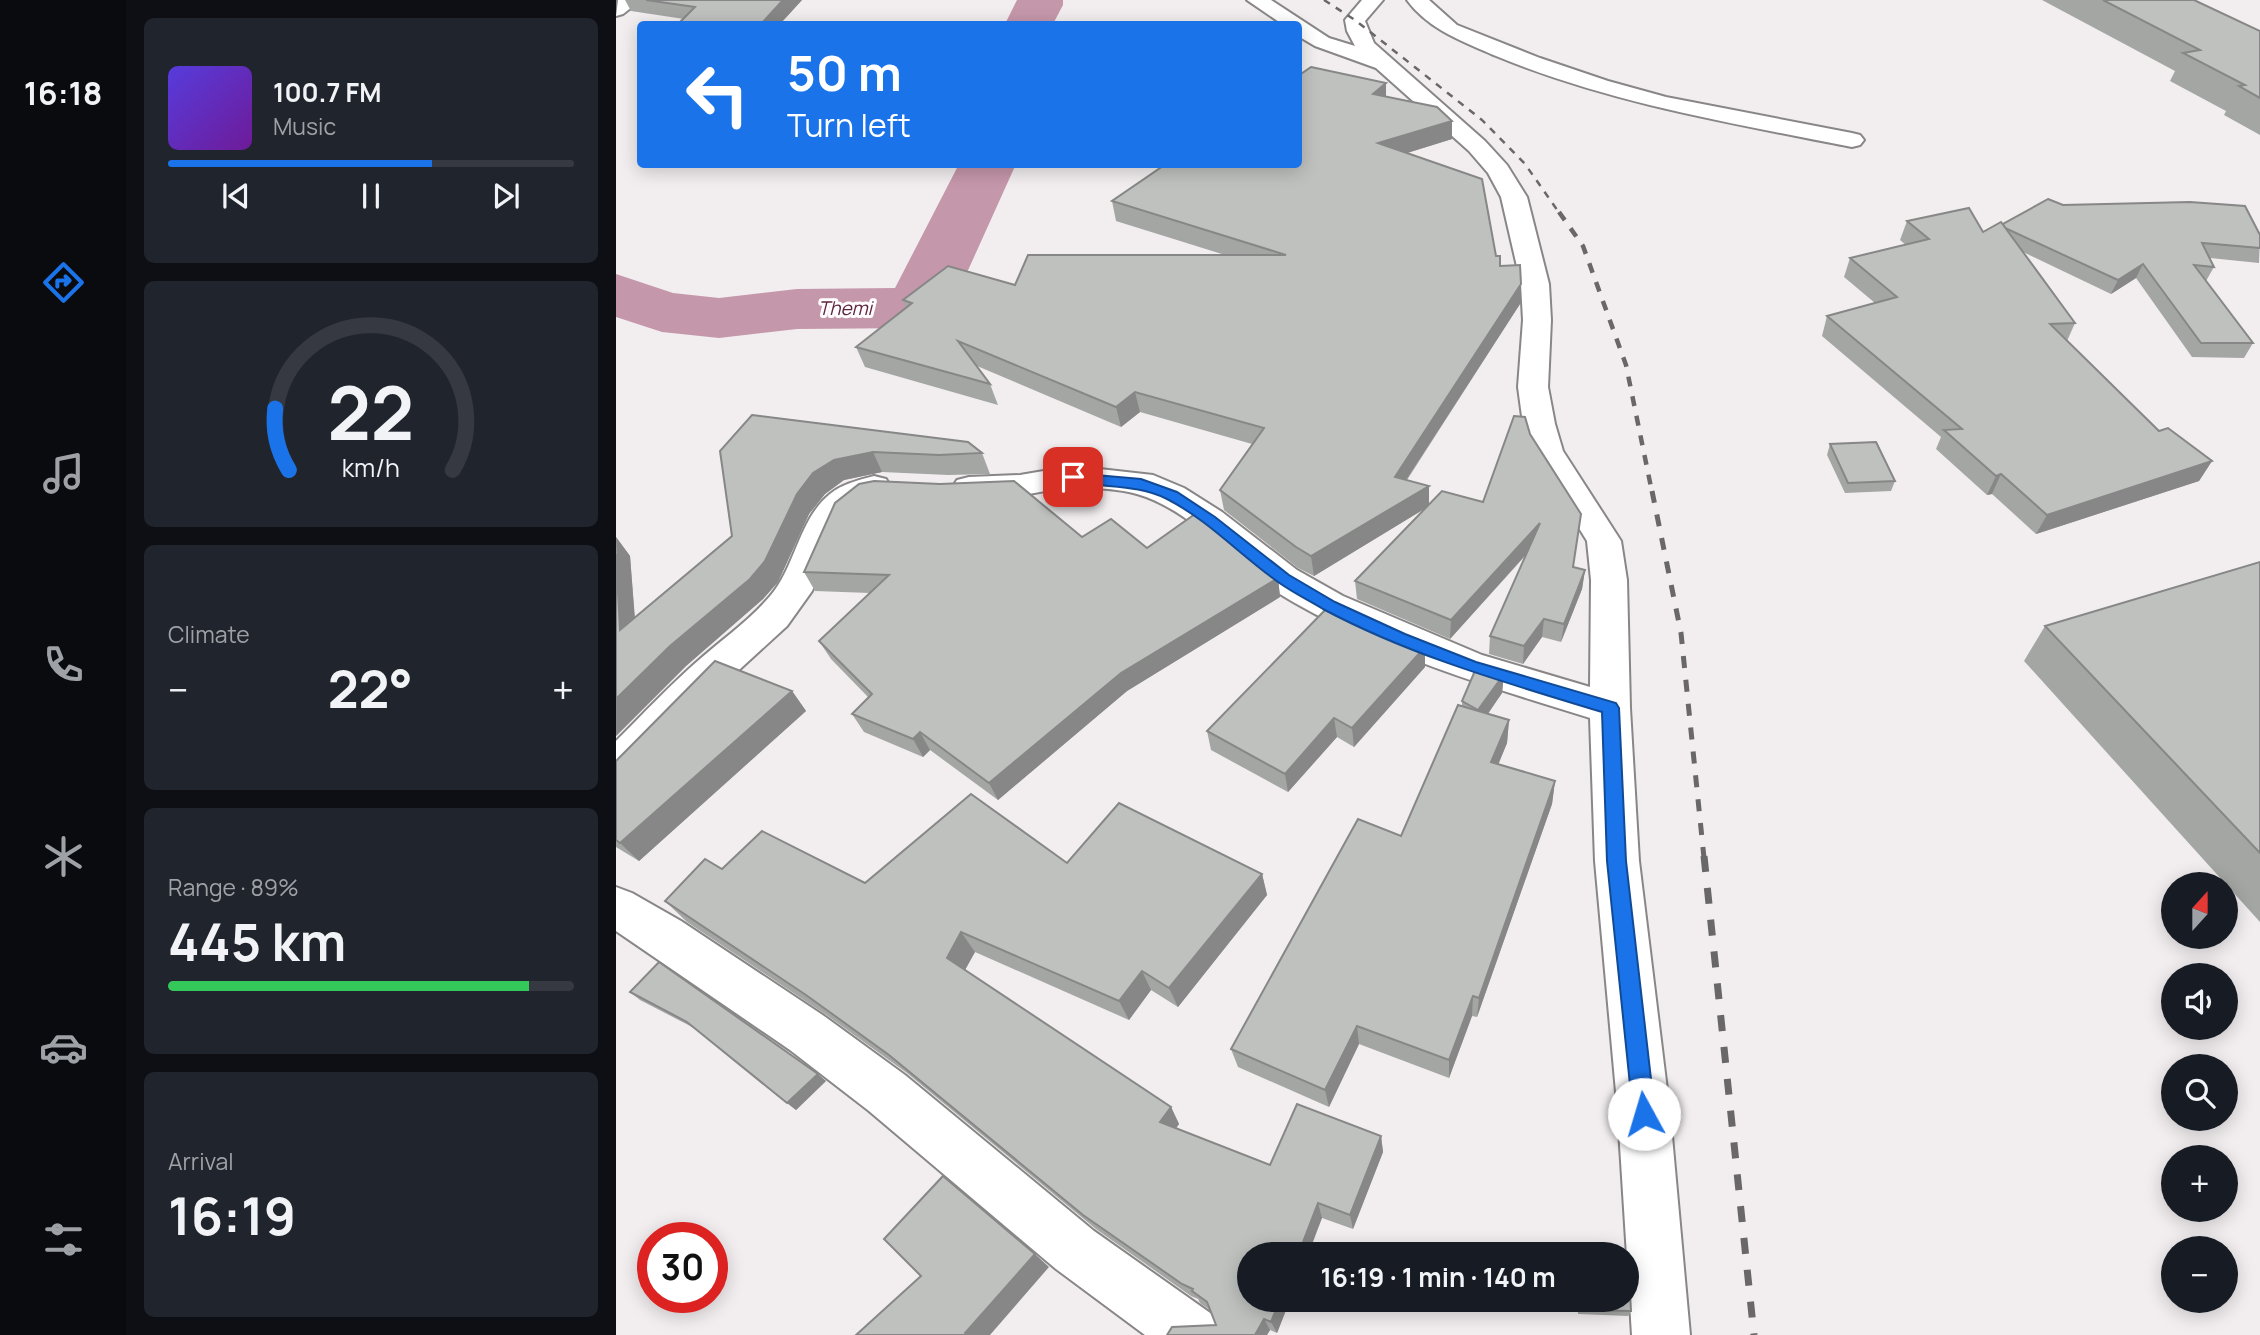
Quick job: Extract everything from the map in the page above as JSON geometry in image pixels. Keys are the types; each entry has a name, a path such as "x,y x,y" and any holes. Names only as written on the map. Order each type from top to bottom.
{"street":[{"path":"616,10 631,0"},
{"path":"1257,0 1289,21"},
{"path":"1373,0 1355,20 1365,46 1477,146 1498,170 1514,197 1535,284 1537,320 1533,387 1539,424 1547,451 1604,541 1609,580 1610,708 1616,861 1644,1114 1661,1335"},
{"path":"1417,0 1450,29 1532,63 1600,86 1664,103 1852,140"},
{"path":"1302,29 1322,42 1381,62"},
{"path":"616,767 702,679 778,611 795,589 828,515 857,491 883,486 1020,486 1073,477 1141,484 1172,496 1210,520 1284,579 1330,606 1399,638 1472,667 1610,708"},
{"path":"616,907 665,936 827,1048 887,1093 1075,1250 1193,1335"}],"building":[{"path":"646,0 783,0 764,21 681,21 695,7"},
{"path":"2103,0 2194,0 2260,31 2260,98 2239,86 2245,85 2183,53 2200,50"},
{"path":"1311,67 1386,83 1373,94 1437,107 1452,121 1378,143 1482,179 1500,266 1520,265 1521,284 1395,477 1429,486 1311,556 1220,490 1264,428 1135,392 1116,407 958,341 990,384 856,347 912,303 903,300 948,266 1015,285 1028,255 1286,255 1112,201 1160,168 1302,168 1302,73"},
{"path":"2048,199 2063,205 2190,202 2245,206 2260,235 2260,248 2202,243 2214,267 2194,265 2253,343 2201,343 2143,264 2118,280 2005,228 2003,224"},
{"path":"1969,208 1983,232 2001,222 2075,323 2050,324 2159,431 2168,428 2212,461 2047,515 2001,474 1996,476 1944,430 1962,429 1827,316 1897,297 1850,258 1929,239 1907,221"},
{"path":"752,415 968,442 982,453 939,455 873,452 834,460 813,473 797,494 765,561 750,579 670,646 616,699 616,554 620,630 732,536 720,451"},
{"path":"1514,416 1525,417 1530,434 1581,514 1573,567 1585,570 1564,624 1544,619 1524,646 1490,636 1540,523 1451,620 1355,581 1442,491 1483,502"},
{"path":"1876,442 1895,481 1848,483 1830,444"},
{"path":"874,481 940,484 1014,481 1082,537 1111,519 1147,548 1195,514 1278,578 1121,673 989,783 920,732 913,739 852,714 872,694 819,641 889,575 804,572 835,503 859,484"},
{"path":"2260,562 2260,853 2045,626"},
{"path":"1329,606 1425,647 1352,728 1334,718 1285,774 1207,731"},
{"path":"715,661 792,691 620,843 616,840 616,761"},
{"path":"1477,666 1504,674 1478,710 1462,701"},
{"path":"1458,705 1509,720 1491,762 1555,781 1479,998 1473,996 1449,1060 1357,1026 1325,1090 1231,1049 1358,819 1401,836"},
{"path":"971,794 1067,863 1119,803 1262,874 1169,988 1142,971 1119,1001 961,932 947,958 1171,1107 1160,1122 1270,1165 1297,1104 1381,1136 1350,1215 1318,1203 1303,1242 1237,1242 1237,1312 1275,1312 1271,1322 1264,1319 1255,1335 1167,1335 1172,1327 1216,1325 1207,1302 1192,1291 1193,1289 1083,1215 889,1055 806,995 665,901 705,859 722,869 762,831 865,883"},
{"path":"659,962 818,1074 787,1103 687,1022 630,992"},
{"path":"943,1176 1035,1254 965,1333 968,1335 856,1335 921,1276 884,1239"}],"waterway":[{"name":"Themi","path":"1031,21 1040,0"},
{"name":"Themi","path":"616,294 662,312 719,318 797,309 918,308 986,168"}],"railway":[{"path":"1324,0 1355,20 1482,120 1525,164 1560,214"},
{"path":"1559,212 1583,246 1626,365 1652,492"},
{"path":"1652,491 1681,633 1704,858"},
{"path":"1704,856 1754,1335"}],"route":[{"path":"1073,477 1141,484 1172,496 1210,520 1284,579 1330,606 1399,638 1472,667 1610,708 1616,861 1644,1114"}]}
